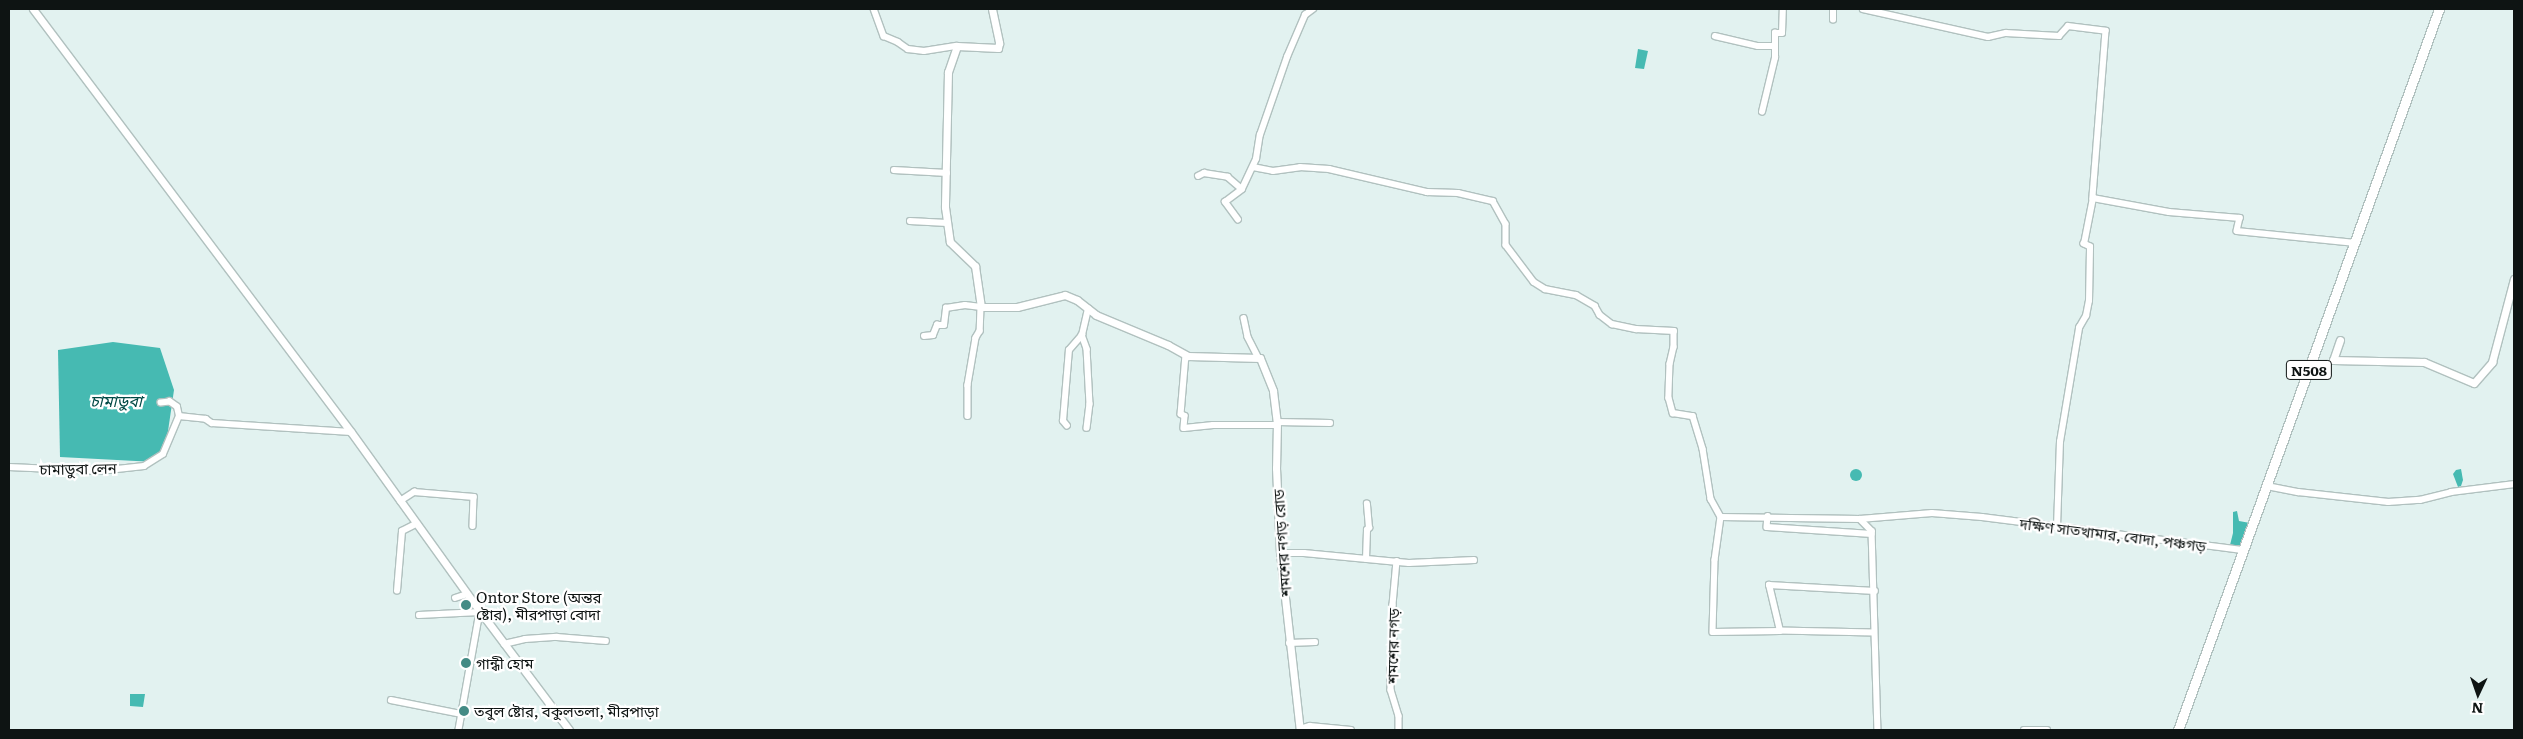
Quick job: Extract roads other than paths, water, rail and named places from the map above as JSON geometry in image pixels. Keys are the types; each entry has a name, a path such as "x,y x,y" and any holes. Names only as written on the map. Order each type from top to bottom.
{"highway":[{"name":"N508","path":"2178,730 2439,9"}],"street":[{"path":"33,9 351,432 455,583 467,594 569,730"},
{"path":"874,9 884,36 908,49 924,51 957,46 998,48 999,43 992,9"},
{"path":"1238,220 1225,202 1242,188 1253,167 1260,135 1287,57 1305,15 1313,9"},
{"path":"1762,112 1775,58 1775,33 1782,33 1783,9"},
{"path":"1832,20 1833,9"},
{"path":"1863,9 1988,37 2006,33 2059,36 2068,26 2106,31 2093,198 2084,244 2090,247 2089,301 2086,316 2079,328 2060,442 2057,527"},
{"path":"1715,36 1758,46 1775,46"},
{"path":"957,46 948,72 945,207 950,242 976,266 981,307 980,331 974,343 968,385 968,416"},
{"path":"1253,167 1273,171 1300,167 1329,169 1427,192 1458,193 1493,201 1506,224 1506,245 1534,282 1545,289 1576,295 1595,306 1600,315 1612,324 1636,329 1674,331 1674,347 1670,364 1669,398 1673,413 1693,416 1703,450 1711,499 1721,517 1715,560 1713,632 1874,633"},
{"path":"894,170 947,173"},
{"path":"1198,176 1204,173 1228,177 1242,188"},
{"path":"2093,198 2169,212 2240,218 2237,231 2354,243"},
{"path":"910,221 947,223"},
{"path":"2340,340 2333,360 2424,362 2474,383 2492,362 2514,279"},
{"path":"924,336 933,335 937,325 944,326 946,308 965,305 1017,307 1065,295 1096,315 1168,344 1186,355 1195,357 1259,358 1248,337 1244,318"},
{"path":"1067,426 1063,421 1069,350 1082,335 1088,309"},
{"path":"1082,335 1087,349 1090,404 1087,428"},
{"path":"1186,355 1181,414 1185,416 1184,428 1213,425 1330,423"},
{"name":"শমশের নগড় রোড","path":"1259,358 1273,391 1277,423 1276,468 1280,553 1300,730"},
{"path":"161,403 170,402 177,407 179,416 206,419 212,423 351,432"},
{"name":"চামাডুবা লেন","path":"9,467 99,471 144,466 163,454 179,416"},
{"path":"2267,486 2298,492 2388,502 2420,500 2451,492 2514,484"},
{"path":"400,501 414,492 474,497 473,526"},
{"path":"1366,560 1366,530 1369,528 1368,504"},
{"name":"দক্ষিণ সাতখামার, বোদা, পঞ্চগড়","path":"1860,519 1932,513 1982,517 2244,550"},
{"path":"1721,517 1768,516 1860,519 1872,531 1878,730"},
{"path":"1768,516 1767,527 1872,534"},
{"path":"397,591 402,531 416,524"},
{"path":"1280,553 1304,553 1366,560 1415,562 1474,560"},
{"name":"শমশের নগড়","path":"1397,561 1393,605 1394,652 1391,669 1391,690 1399,716 1399,730"},
{"path":"1780,632 1769,585 1875,591"},
{"path":"455,598 467,594"},
{"path":"419,614 480,612"},
{"path":"459,730 480,612"},
{"path":"504,644 525,639 557,637 606,641"},
{"path":"1289,643 1315,642"},
{"path":"392,700 462,714"},
{"path":"1300,730 1310,726 1351,730"},
{"path":"2024,730 2047,730"}],"water":[{"path":"1638,49 1648,51 1644,69 1635,68"},
{"name":"চামাডুবা","path":"113,342 160,348 174,390 167,438 155,462 60,457 58,350"},
{"path":"1854,469 1858,469 1862,475 1858,481 1854,481 1850,477 1850,473"},
{"path":"2461,469 2463,480 2461,486 2458,487 2453,474 2456,470"},
{"path":"2237,511 2239,521 2250,523 2243,545 2230,545 2233,533 2233,512"},
{"path":"130,694 145,694 143,707 130,706"}],"place":[{"name":"Ontor Store (অন্তর ষ্টোর), মীরপাড়া বোদা","path":"466,605"},
{"name":"গান্ধী হোম","path":"466,663"},
{"name":"তবুল ষ্টোর, বকুলতলা, মীরপাড়া","path":"464,711"}]}
